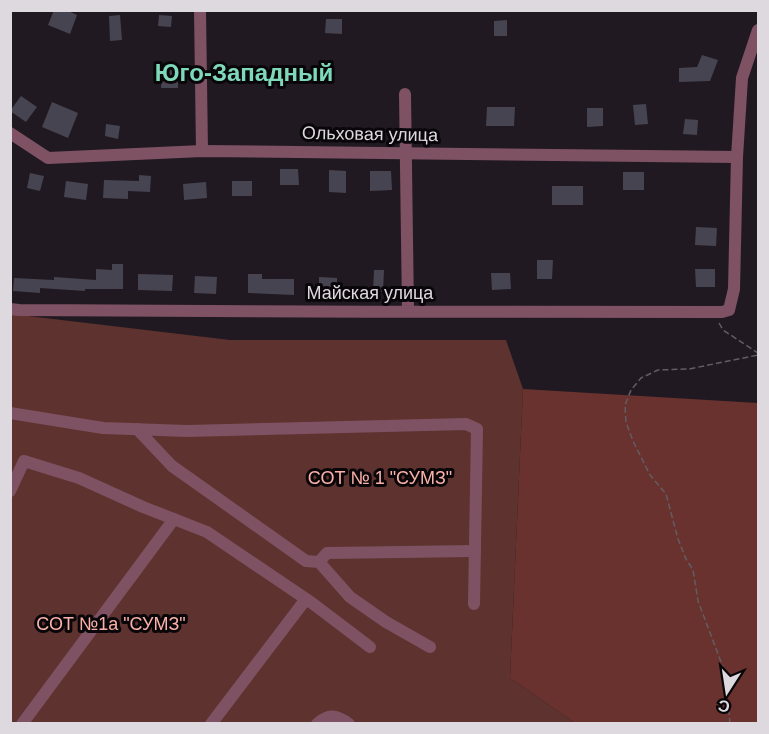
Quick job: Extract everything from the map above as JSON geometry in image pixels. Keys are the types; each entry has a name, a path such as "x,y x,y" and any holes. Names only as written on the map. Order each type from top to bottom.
{"street":[{"path":"200,10 202,151"},
{"path":"737,157 742,78 759,30"},
{"path":"405,94 408,311"},
{"name":"Ольховая улица","path":"10,133 48,158 202,151 737,157"},
{"name":"Майская улица","path":"10,309 722,312 729,310 734,289 737,157"},
{"path":"10,413 103,428 187,431 466,424 477,429 474,604"},
{"path":"137,429 172,466 306,561 319,562 350,597 386,622 430,647"},
{"path":"10,491 24,461 79,478 207,532 306,599 370,647"},
{"path":"22,723 174,519"},
{"path":"319,562 327,553 475,551"},
{"path":"211,723 306,599"},
{"path":"317,723 324,717 339,716 350,723"}],"path":[{"path":"712,312 723,330 759,354"},
{"path":"730,723 726,675 698,601 693,570 678,539 666,494 650,475 633,441 626,422 625,405 631,390 641,378 658,370 689,369 759,354"}],"green space":[{"name":"СОТ № 1 \"СУМЗ\"","path":"11,314 230,340 506,340 523,389 510,678 575,723 15,724 11,721"}],"shaded area":[{"path":"523,389 758,403 758,723 575,723 510,678"}],"building":[{"path":"54,10 66,10 77,15 70,34 48,25"},
{"path":"120,15 122,40 110,41 109,16"},
{"path":"159,15 172,16 171,27 158,26"},
{"path":"326,19 342,19 342,34 325,33"},
{"path":"507,20 507,36 494,36 494,21"},
{"path":"702,55 718,60 710,81 679,82 679,68 697,67"},
{"path":"162,66 178,66 178,88 161,88"},
{"path":"21,96 37,107 26,122 10,111"},
{"path":"52,102 78,113 68,138 42,127"},
{"path":"646,104 648,124 635,125 633,105"},
{"path":"487,107 515,107 514,126 486,126"},
{"path":"587,108 603,108 603,126 587,127"},
{"path":"685,119 698,120 697,135 683,134"},
{"path":"106,124 120,126 118,139 105,136"},
{"path":"280,169 298,169 299,185 280,185"},
{"path":"329,170 346,171 346,193 329,192"},
{"path":"370,171 391,171 392,190 370,191"},
{"path":"623,172 644,172 644,190 623,190"},
{"path":"30,173 44,176 40,191 27,188"},
{"path":"139,175 151,176 150,192 128,191 128,199 103,198 104,180 139,181"},
{"path":"66,181 88,184 86,200 64,197"},
{"path":"232,181 252,181 252,196 232,196"},
{"path":"206,182 207,198 184,200 183,184"},
{"path":"552,186 583,186 583,205 552,205"},
{"path":"696,227 717,228 716,246 695,245"},
{"path":"537,260 553,260 552,279 537,279"},
{"path":"112,264 123,264 123,289 85,289 85,291 40,288 40,293 13,291 14,278 54,280 54,277 96,280 96,269 112,270"},
{"path":"695,269 715,269 715,287 696,287"},
{"path":"374,270 384,270 383,292 373,292"},
{"path":"491,273 510,273 511,289 492,290"},
{"path":"138,274 173,275 172,291 138,290"},
{"path":"248,274 262,274 262,279 294,279 294,295 248,293"},
{"path":"195,276 217,277 216,294 194,293"},
{"path":"319,277 337,278 337,294 319,294"}],"district":[{"name":"Юго-Западный","path":"244,73"}],"park label":[{"name":"СОТ №1а \"СУМЗ\"","path":"111,624"}]}
